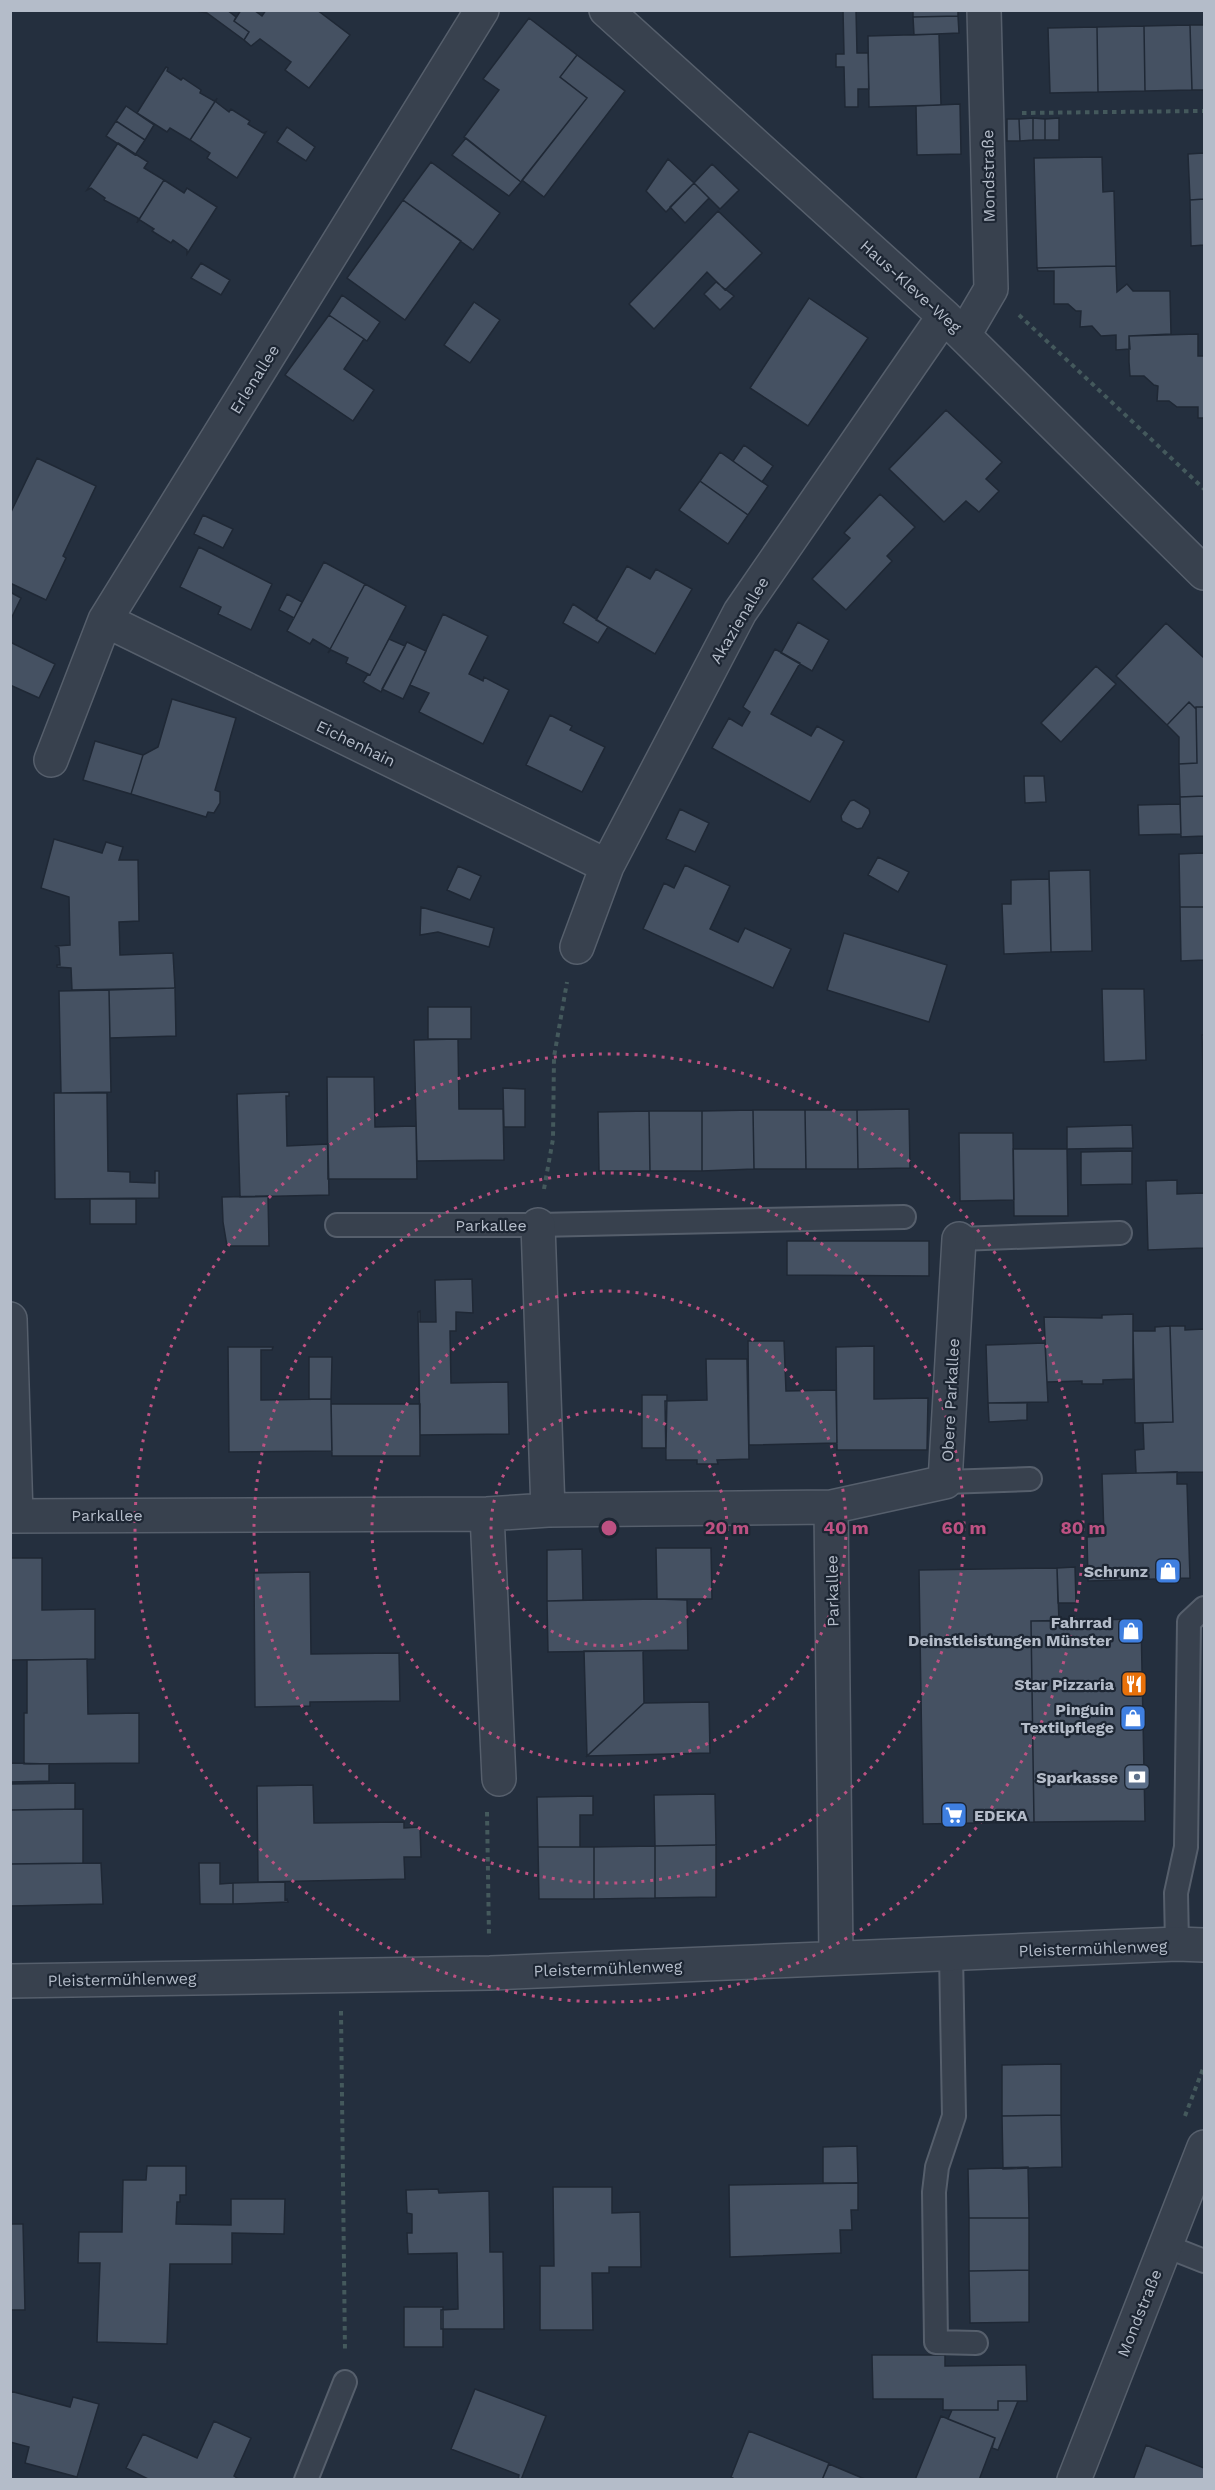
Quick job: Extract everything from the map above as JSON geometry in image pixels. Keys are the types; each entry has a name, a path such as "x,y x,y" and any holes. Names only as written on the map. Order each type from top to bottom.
{"street":[{"name":"Erlenallee","path":"51,760 105,620 482,10"},
{"name":"Mondstraße","path":"984,10 991,289"},
{"name":"Haus-Kleve-Weg","path":"608,11 954,325 1204,573"},
{"path":"954,325 991,289"},
{"name":"Akazienallee","path":"577,947 607,866 740,612 954,325"},
{"name":"Eichenhain","path":"105,620 607,866"},
{"name":"Parkallee","path":"538,1225 548,1510"},
{"name":"Obere Parkallee","path":"831,1507 945,1482 958,1239"},
{"name":"Parkallee","path":"10,1319 13,1516 487,1514 548,1510 831,1507 836,1958"},
{"path":"487,1514 499,1779"},
{"name":"Pleistermühlenweg","path":"10,1981 490,1973 1191,1945"},
{"name":"Mondstraße","path":"1074,2480 1204,2147"}],"lane":[{"path":"538,1225 904,1217"},
{"name":"Parkallee","path":"337,1225 538,1225"},
{"path":"958,1239 1120,1233"},
{"path":"945,1482 1030,1479"},
{"path":"1191,1945 1176,1893 1186,1847 1189,1622 1204,1608"},
{"path":"951,1954 954,2116 937,2167 934,2192 936,2342 976,2343"},
{"path":"1166,2246 1204,2261"},
{"path":"306,2480 345,2382"}],"path":[{"path":"987,114 1204,111"},
{"path":"991,289 1204,489"},
{"path":"538,1225 553,1139 554,1058 565,989 577,947"},
{"path":"490,1973 486,1786 499,1779"},
{"path":"340,1974 345,2382"}],"building":[{"path":"192,10 227,10 236,17 234,21 249,32 244,40 207,13"},
{"path":"241,10 254,10 262,16 266,10 317,10 350,35 309,88 285,70 291,62 260,39 251,46 244,40 249,32 234,21"},
{"path":"843,10 856,10 857,53 868,53 869,89 858,89 858,107 845,107 844,67 836,67 836,54 844,54"},
{"path":"913,10 958,10 958,16 913,17"},
{"path":"958,16 959,33 914,35 913,17"},
{"path":"529,18 577,55 560,77 587,98 521,182 464,137 499,90 483,79"},
{"path":"1190,25 1204,25 1204,90 1192,90"},
{"path":"1190,25 1192,90 1145,91 1144,26"},
{"path":"1144,26 1145,91 1098,92 1097,27"},
{"path":"1097,27 1098,92 1050,93 1048,28"},
{"path":"939,34 941,105 869,107 868,36"},
{"path":"577,55 625,91 544,197 522,180 587,98 560,77"},
{"path":"166,67 167,71 201,90 200,93 216,100 190,140 170,128 167,132 137,113"},
{"path":"216,100 229,112 231,109 250,121 248,124 263,133 266,132 237,178 207,158 210,153 190,140"},
{"path":"960,104 961,154 917,155 916,106"},
{"path":"126,106 154,125 145,140 116,121"},
{"path":"1033,118 1045,119 1045,140 1033,140"},
{"path":"1033,118 1033,140 1020,141 1019,119"},
{"path":"1059,118 1059,140 1045,140 1045,119"},
{"path":"1007,119 1019,119 1020,141 1007,141"},
{"path":"116,121 145,140 135,155 106,136"},
{"path":"287,127 315,147 306,161 277,142"},
{"path":"466,138 521,182 509,196 452,155"},
{"path":"118,143 148,162 144,168 164,180 138,221 138,218 104,200 105,198 91,188 87,190"},
{"path":"1204,153 1204,199 1190,200 1188,154"},
{"path":"1102,157 1103,192 1114,191 1116,266 1037,268 1034,158"},
{"path":"668,159 694,183 666,212 646,191"},
{"path":"431,162 500,213 473,250 403,200"},
{"path":"712,164 739,190 720,209 694,183"},
{"path":"164,180 184,193 187,188 217,207 187,254 187,250 173,240 171,243 152,231 154,229 138,221"},
{"path":"694,183 709,198 685,223 670,207"},
{"path":"1204,199 1204,245 1191,246 1190,200"},
{"path":"403,200 461,241 405,320 347,278"},
{"path":"718,211 762,253 725,290 707,272 654,329 629,304"},
{"path":"201,263 230,280 221,295 191,278"},
{"path":"1116,266 1117,292 1127,284 1133,291 1170,291 1171,334 1129,336 1130,349 1116,350 1116,335 1101,336 1092,326 1080,327 1081,311 1076,311 1068,304 1054,304 1054,271 1038,271 1037,268"},
{"path":"716,282 734,296 720,310 704,294"},
{"path":"342,295 380,322 367,341 329,315"},
{"path":"809,298 868,338 808,426 750,388"},
{"path":"474,302 500,320 470,363 444,345"},
{"path":"329,315 364,339 344,369 374,390 353,421 285,375"},
{"path":"1198,334 1198,356 1204,356 1204,418 1198,418 1198,407 1177,407 1169,401 1157,401 1158,386 1144,376 1130,376 1129,362 1129,336"},
{"path":"946,410 1002,462 986,479 999,491 979,512 966,501 944,522 889,469"},
{"path":"744,445 773,466 762,482 733,461"},
{"path":"720,452 768,486 748,515 700,481"},
{"path":"37,458 96,486 63,556 66,558 46,600 10,583 10,514"},
{"path":"700,481 748,515 728,544 679,510"},
{"path":"880,494 915,527 887,556 892,561 846,610 812,579 850,538 844,533"},
{"path":"203,515 233,529 223,548 194,534"},
{"path":"199,547 272,584 251,630 218,614 221,607 180,587"},
{"path":"324,562 365,584 328,653 330,649 313,639 310,644 287,631"},
{"path":"627,566 650,579 656,569 692,589 655,654 596,620"},
{"path":"365,584 406,606 370,675 346,663 348,658 331,650 328,653"},
{"path":"10,592 21,598 10,621"},
{"path":"287,594 302,602 294,618 279,610"},
{"path":"573,604 608,627 598,643 563,623"},
{"path":"443,614 488,636 469,674 483,681 484,677 509,690 483,744 419,712 429,693 410,685"},
{"path":"798,622 829,640 812,671 781,653"},
{"path":"1166,623 1204,658 1204,707 1196,707 1196,709 1189,702 1167,725 1116,676"},
{"path":"389,639 405,646 381,692 363,682 368,674 370,675"},
{"path":"10,642 55,664 39,698 10,685"},
{"path":"407,642 426,651 403,699 382,689"},
{"path":"775,649 800,663 771,714 811,736 817,726 844,741 810,802 712,748 729,718 742,726 750,712 743,707"},
{"path":"1096,666 1116,684 1061,742 1041,723"},
{"path":"172,699 236,718 215,790 220,792 220,803 214,813 208,812 206,817 131,794 143,755 158,747"},
{"path":"1189,702 1196,709 1197,763 1179,764 1179,737 1167,725"},
{"path":"1196,707 1204,707 1204,796 1180,797 1179,764 1197,763"},
{"path":"550,715 572,726 570,730 605,747 582,792 526,765"},
{"path":"95,741 143,755 131,794 83,780"},
{"path":"1024,776 1044,776 1046,802 1025,803"},
{"path":"1204,796 1204,836 1181,837 1180,797"},
{"path":"854,800 869,809 870,813 862,828 857,829 842,821 841,816 850,801"},
{"path":"1180,804 1181,834 1139,835 1138,805"},
{"path":"680,809 709,823 695,852 666,839"},
{"path":"54,839 102,853 106,842 123,847 119,860 138,860 139,921 119,922 120,955 173,953 175,988 72,990 71,968 57,967 60,965 59,948 56,946 70,945 69,897 41,888"},
{"path":"1204,853 1204,907 1180,907 1179,854"},
{"path":"878,857 909,872 898,892 868,875"},
{"path":"685,865 730,886 710,929 738,942 745,928 791,949 773,988 643,929 664,883 674,888"},
{"path":"458,866 481,876 470,900 447,890"},
{"path":"1090,870 1092,951 1051,952 1049,871"},
{"path":"1049,879 1051,952 1004,954 1002,904 1011,904 1011,880"},
{"path":"421,907 494,928 489,947 438,932 420,935"},
{"path":"1180,907 1204,907 1204,960 1181,961"},
{"path":"844,933 947,965 929,1022 827,990"},
{"path":"175,988 176,1036 110,1038 109,990"},
{"path":"1102,989 1144,989 1146,1060 1104,1062"},
{"path":"109,990 111,1092 61,1093 59,991"},
{"path":"428,1007 471,1007 471,1039 428,1039"},
{"path":"1202,1035 1204,1035 1204,1099"},
{"path":"458,1039 459,1109 503,1109 504,1160 417,1161 414,1040"},
{"path":"327,1077 374,1077 375,1127 416,1126 417,1179 328,1179"},
{"path":"503,1088 525,1089 525,1127 504,1127"},
{"path":"289,1092 289,1096 286,1096 287,1146 328,1144 329,1195 240,1197 237,1094"},
{"path":"54,1093 107,1093 108,1171 130,1172 130,1182 155,1183 155,1171 159,1171 159,1198 55,1199"},
{"path":"909,1109 910,1168 858,1169 857,1110"},
{"path":"753,1110 805,1110 806,1169 754,1169"},
{"path":"753,1110 754,1169 702,1171 702,1111"},
{"path":"805,1110 857,1110 858,1169 806,1169"},
{"path":"649,1111 702,1111 702,1171 650,1171"},
{"path":"649,1111 650,1171 599,1171 598,1112"},
{"path":"1132,1125 1133,1148 1067,1149 1067,1127"},
{"path":"959,1133 1013,1133 1014,1200 960,1201"},
{"path":"1013,1149 1067,1149 1068,1216 1014,1216"},
{"path":"1132,1151 1132,1184 1081,1185 1081,1152"},
{"path":"1177,1180 1177,1194 1204,1193 1204,1248 1148,1250 1146,1181"},
{"path":"268,1196 269,1246 227,1246 222,1197"},
{"path":"90,1199 136,1199 136,1224 90,1224"},
{"path":"787,1241 929,1241 929,1276 787,1275"},
{"path":"472,1279 473,1313 456,1312 456,1331 450,1331 451,1383 508,1382 509,1434 420,1435 418,1312 420,1311 420,1322 436,1322 435,1280"},
{"path":"1133,1314 1133,1379 1103,1380 1103,1384 1082,1384 1082,1381 1047,1382 1044,1317 1102,1318 1102,1315"},
{"path":"1170,1326 1185,1326 1185,1330 1204,1329 1204,1472 1136,1473 1135,1450 1144,1449 1143,1423 1173,1422"},
{"path":"1170,1326 1173,1422 1135,1423 1133,1331 1155,1331 1155,1327"},
{"path":"748,1341 784,1341 786,1391 836,1390 837,1443 749,1445"},
{"path":"1045,1343 1048,1402 988,1403 986,1345"},
{"path":"874,1346 874,1399 928,1398 927,1450 837,1450 836,1347"},
{"path":"228,1347 273,1347 272,1350 261,1350 261,1400 331,1399 332,1451 229,1452"},
{"path":"309,1357 332,1357 331,1399 309,1399"},
{"path":"706,1359 747,1359 749,1459 717,1460 718,1464 697,1464 697,1460 666,1460 665,1401 707,1400"},
{"path":"642,1395 667,1395 666,1448 642,1448"},
{"path":"988,1403 1027,1403 1027,1420 989,1422"},
{"path":"331,1404 420,1404 420,1456 332,1456"},
{"path":"1177,1472 1177,1484 1187,1484 1190,1578 1088,1581 1087,1537 1104,1536 1102,1474"},
{"path":"656,1548 711,1548 712,1599 657,1599"},
{"path":"582,1549 583,1600 547,1601 547,1550"},
{"path":"10,1558 42,1558 42,1610 95,1609 95,1659 10,1660"},
{"path":"1075,1567 1076,1603 1058,1603 1057,1568"},
{"path":"1057,1568 1059,1621 1031,1621 1034,1822 923,1824 919,1570"},
{"path":"310,1572 311,1654 399,1653 400,1701 310,1702 310,1706 255,1707 254,1573"},
{"path":"687,1600 688,1650 548,1652 547,1601"},
{"path":"1141,1619 1145,1821 1034,1822 1031,1621"},
{"path":"584,1651 643,1651 644,1703 587,1756"},
{"path":"87,1659 88,1714 139,1713 139,1763 24,1764 27,1660"},
{"path":"709,1702 710,1753 587,1756 644,1703"},
{"path":"11,1763 49,1764 49,1781 11,1782"},
{"path":"75,1783 75,1809 10,1810 10,1784"},
{"path":"313,1785 314,1823 404,1822 404,1828 420,1827 421,1857 404,1857 405,1879 258,1882 257,1786"},
{"path":"715,1794 716,1845 655,1846 654,1795"},
{"path":"593,1796 593,1815 580,1815 580,1847 538,1847 537,1797"},
{"path":"83,1809 83,1863 10,1864 10,1810"},
{"path":"716,1845 716,1897 655,1898 655,1846"},
{"path":"655,1846 655,1898 594,1899 594,1847"},
{"path":"538,1847 594,1847 594,1899 539,1899"},
{"path":"101,1863 103,1904 10,1906 10,1864"},
{"path":"199,1863 220,1863 220,1884 233,1883 233,1904 200,1904"},
{"path":"285,1882 285,1900 287,1899 288,1902 233,1904 233,1883"},
{"path":"1061,2064 1061,2115 1002,2116 1002,2065"},
{"path":"1061,2115 1062,2167 1003,2169 1002,2116"},
{"path":"857,2146 858,2183 823,2183 823,2147"},
{"path":"147,2166 186,2166 186,2195 180,2195 180,2202 177,2202 176,2224 231,2225 231,2199 285,2199 284,2234 232,2233 232,2264 170,2264 167,2344 97,2342 100,2263 78,2263 79,2232 122,2232 123,2180 146,2180"},
{"path":"1028,2167 1029,2218 969,2218 968,2169"},
{"path":"858,2183 858,2210 851,2210 852,2230 840,2230 841,2253 730,2257 729,2185"},
{"path":"553,2187 612,2187 612,2213 640,2212 641,2267 609,2267 609,2273 592,2273 593,2330 540,2330 540,2266 554,2266"},
{"path":"438,2189 439,2193 489,2191 490,2252 503,2252 504,2329 441,2329 441,2310 458,2309 457,2253 408,2254 407,2233 412,2233 412,2214 407,2213 406,2190"},
{"path":"969,2218 1029,2218 1029,2270 969,2271"},
{"path":"10,2224 23,2224 25,2310 10,2310"},
{"path":"1029,2270 1029,2322 970,2323 969,2271"},
{"path":"404,2307 443,2307 443,2347 404,2347"},
{"path":"872,2355 945,2355 945,2366 1026,2365 1027,2401 998,2401 998,2410 943,2410 943,2399 873,2399"},
{"path":"475,2389 546,2416 521,2480 518,2480 519,2475 451,2449"},
{"path":"10,2391 70,2407 73,2397 99,2404 77,2477 25,2463 29,2447 10,2442"},
{"path":"998,2401 1018,2401 998,2450 992,2448 995,2438 948,2419 952,2410 998,2410"},
{"path":"941,2416 995,2438 979,2480 915,2480"},
{"path":"214,2421 251,2438 234,2476 240,2480 150,2480 126,2468 143,2434 197,2458"},
{"path":"749,2431 829,2463 822,2480 736,2480 731,2477"},
{"path":"1146,2445 1204,2468 1204,2480 1133,2480"},
{"path":"829,2464 867,2480 822,2480"}],"place":[{"name":"Schrunz","path":"1168,1571"},
{"name":"Fahrrad Deinstleistungen Münster","path":"1131,1631"},
{"name":"Star Pizzaria","path":"1134,1684"},
{"name":"Pinguin Textilpflege","path":"1133,1718"},
{"name":"Sparkasse","path":"1137,1777"},
{"name":"EDEKA","path":"954,1815"}]}
